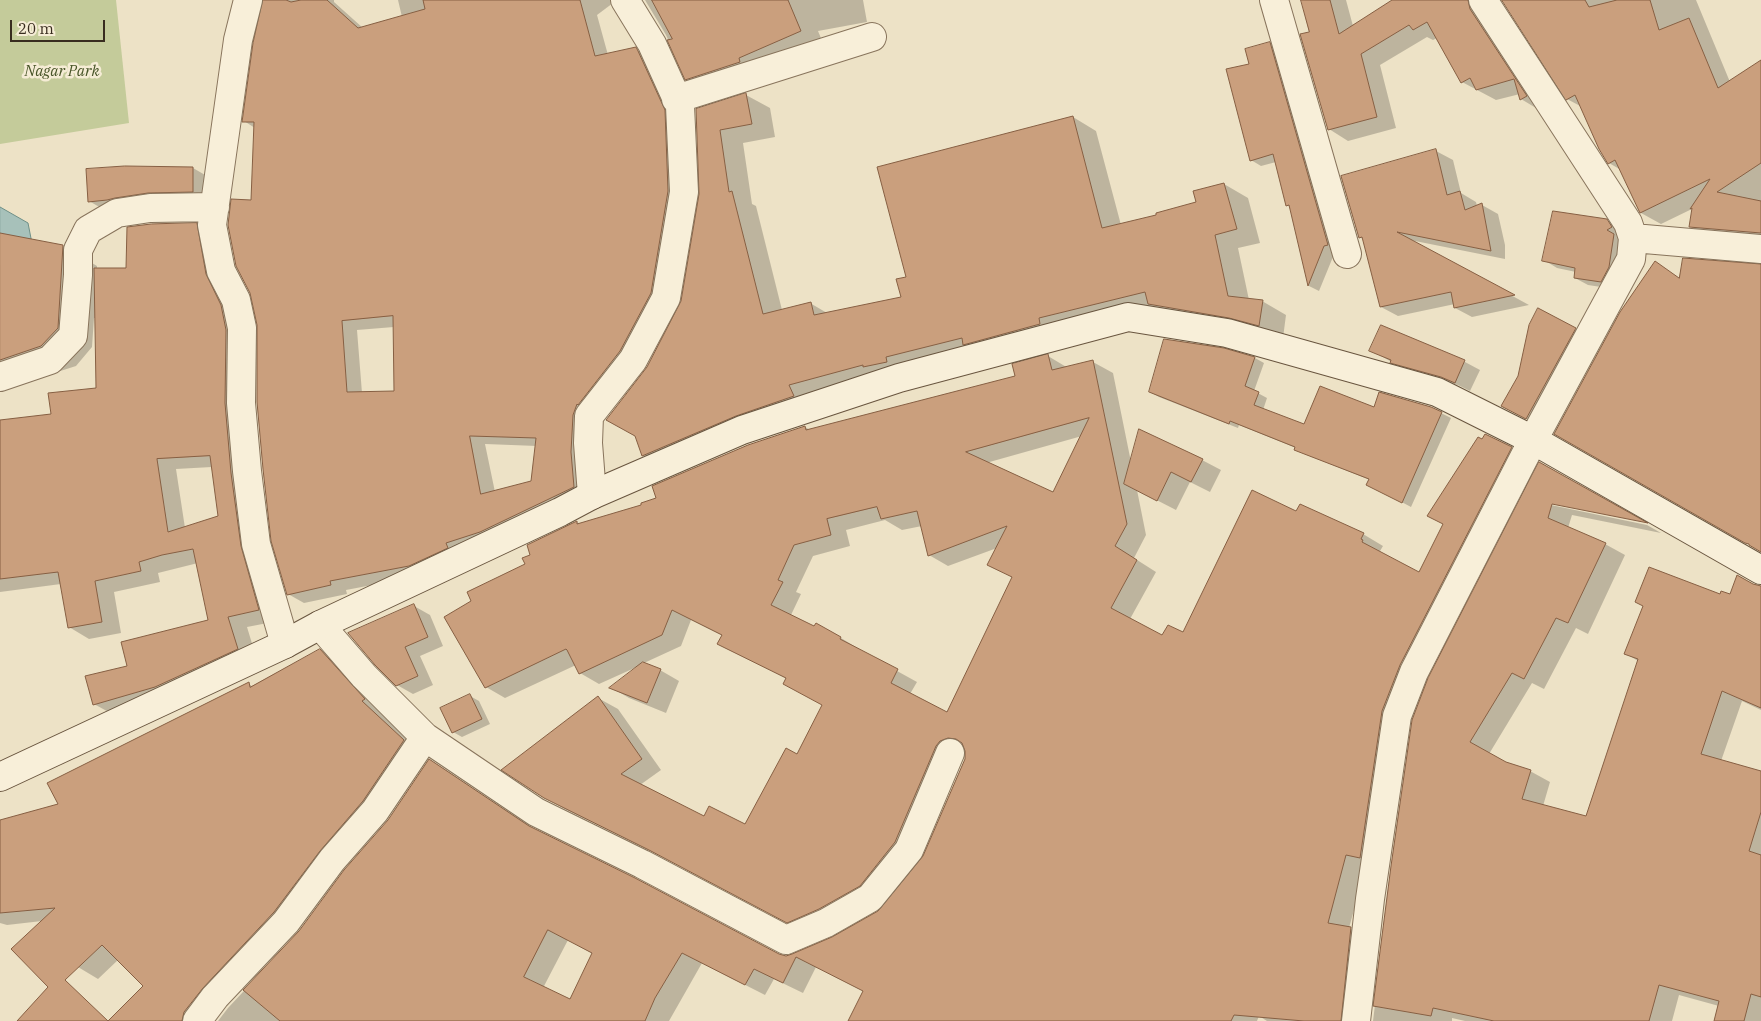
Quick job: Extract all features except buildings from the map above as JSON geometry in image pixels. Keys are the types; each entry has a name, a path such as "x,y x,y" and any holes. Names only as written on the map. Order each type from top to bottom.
{"street":[{"path":"248,0 238,40 212,225 221,270 236,300 242,328 242,403 246,471 256,544 285,644"},
{"path":"592,495 588,443 589,416 633,360 666,298 684,192 680,106 652,44 625,0"},
{"path":"1274,0 1348,254"},
{"path":"1356,1021 1370,899 1398,716 1414,672 1533,440 1631,260 1633,238 1628,223 1483,0"},
{"path":"676,99 872,37"},
{"path":"0,377 50,360 73,336 78,250 88,230 117,213 150,208 215,207"},
{"path":"1633,238 1761,249"},
{"path":"0,777 285,644 320,625 592,495 742,430 899,378 1128,317 1227,333 1437,392 1533,440 1761,570"},
{"path":"320,625 364,676 425,737 536,812 642,864 786,940 826,923 870,898 909,850 950,753"},
{"path":"197,1021 215,997 286,922 332,860 375,811 425,737"}],"green space":[{"name":"Nagar Park","path":"0,0 116,0 129,123 0,144"}],"water":[{"path":"0,207 28,223 37,269 0,314"}]}
